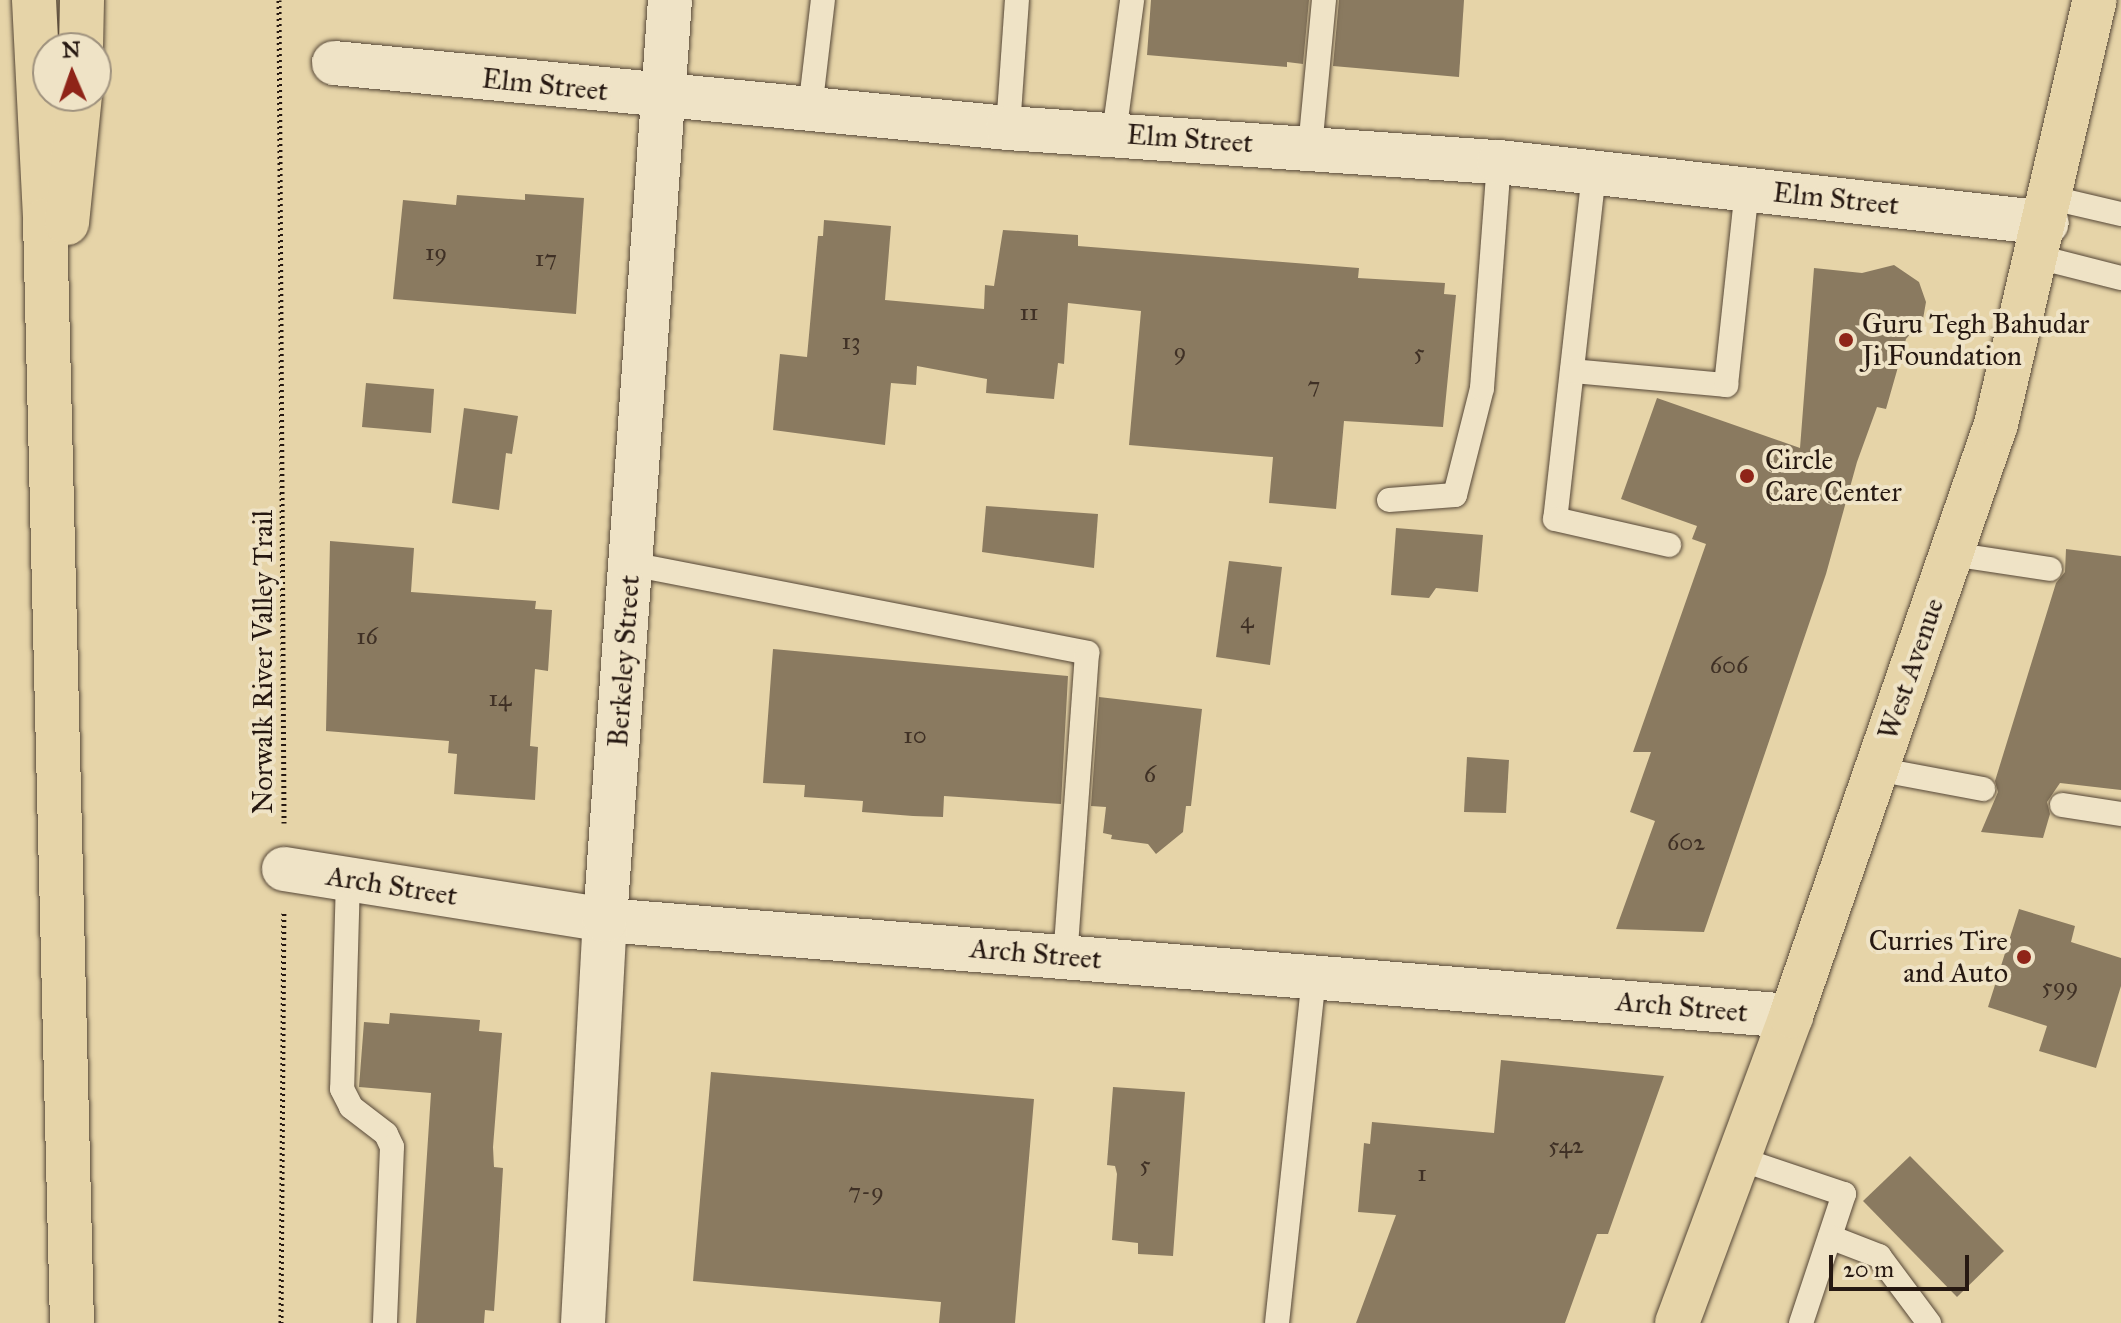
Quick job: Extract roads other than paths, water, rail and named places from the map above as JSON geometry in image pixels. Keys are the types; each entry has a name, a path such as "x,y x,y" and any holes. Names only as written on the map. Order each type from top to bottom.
{"main road":[{"path":"34,0 49,392 72,1323"},
{"path":"81,32 82,0"},
{"name":"West Avenue","path":"1685,1321 1737,1158 1791,1016 1996,424 2046,226 2095,0"},
{"path":"49,392 78,112"}],"street":[{"name":"Berkeley Street","path":"583,1323 605,920 670,0"},
{"name":"Elm Street","path":"334,63 1008,128 1499,162 2046,226"},
{"name":"Arch Street","path":"284,869 605,920 1791,1016"}],"lane":[{"path":"810,110 823,0"},
{"path":"1008,128 1017,0"},
{"path":"1114,134 1132,0"},
{"path":"1310,148 1324,0"},
{"path":"1389,500 1455,495 1482,388 1499,162"},
{"path":"1594,173 1555,519 1669,545"},
{"path":"1572,371 1726,385 1747,189"},
{"path":"2046,226 2121,214"},
{"path":"2046,226 2121,278"},
{"path":"1951,554 2050,569"},
{"path":"631,564 1087,653 1065,957"},
{"path":"1876,769 1983,789"},
{"path":"2062,805 2121,814"},
{"path":"348,879 342,1089 351,1107 386,1134 392,1147 385,1323"},
{"path":"1277,1323 1314,977"},
{"path":"1737,1158 1844,1194 1801,1323"},
{"path":"1830,1237 1879,1256 1929,1323"}],"place":[{"name":"Guru Tegh Bahudar Ji Foundation","path":"1846,340"},
{"name":"Circle Care Center","path":"1747,476"},
{"name":"Curries Tire and Auto","path":"2024,957"}]}
